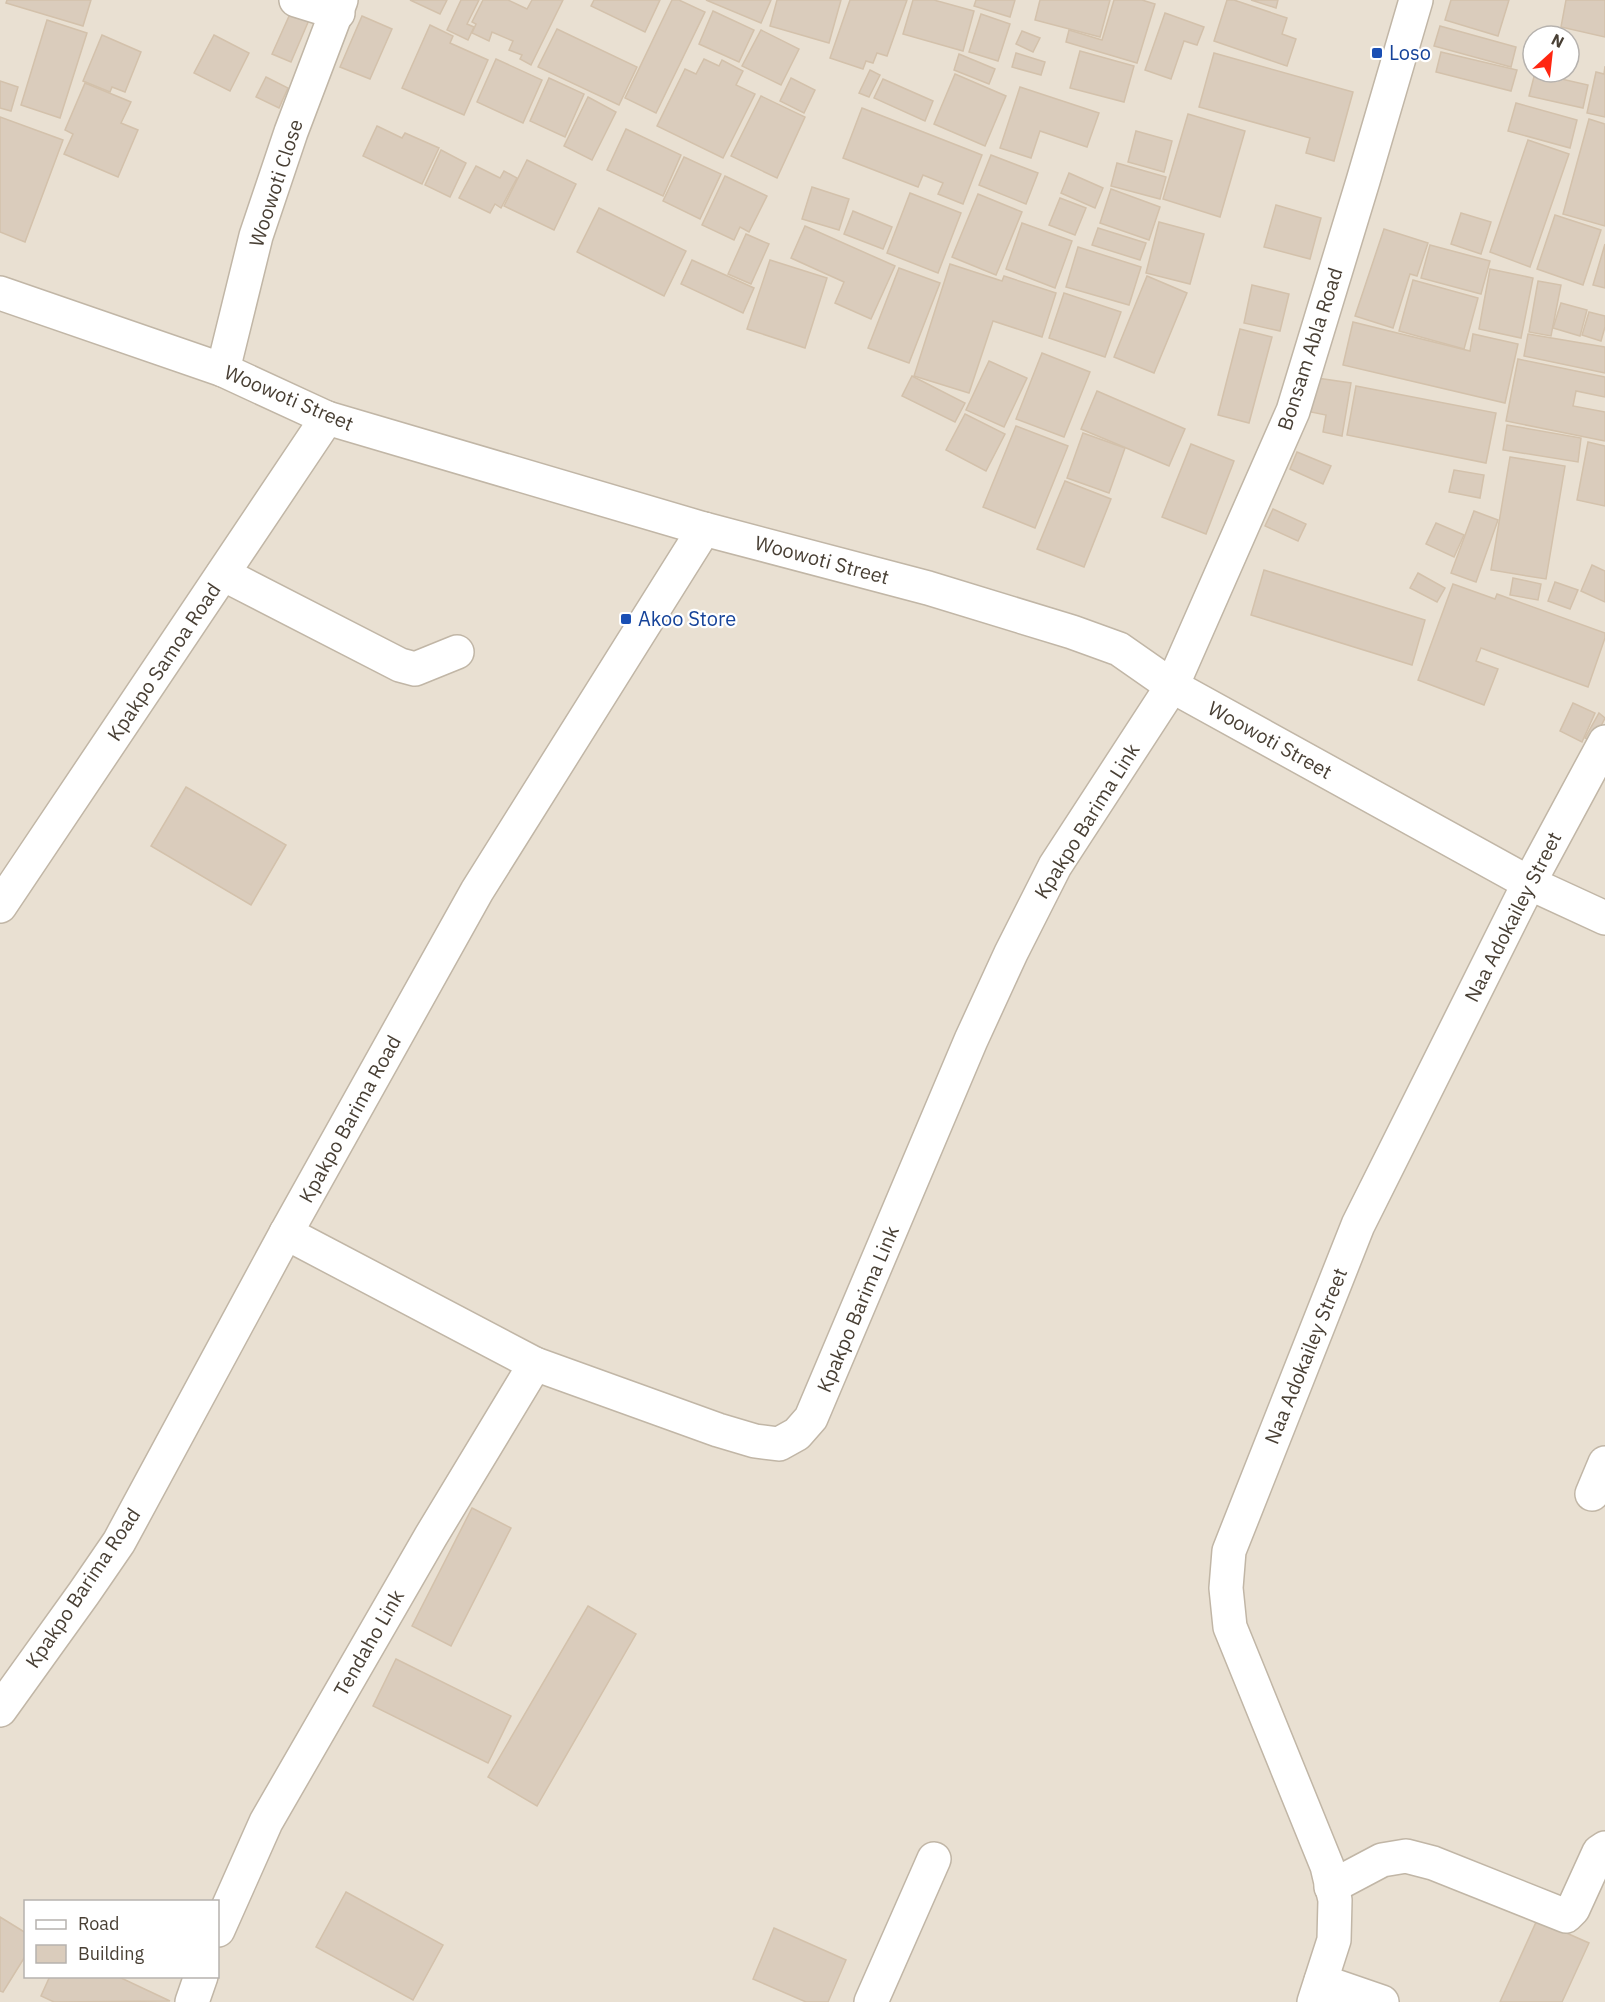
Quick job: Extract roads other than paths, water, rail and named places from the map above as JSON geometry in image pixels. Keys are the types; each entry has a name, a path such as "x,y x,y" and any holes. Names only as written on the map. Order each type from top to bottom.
{"street":[{"path":"296,0 339,6"},
{"name":"Bonsam Abla Road","path":"1172,686 1293,411 1416,0"},
{"name":"Woowoti Close","path":"223,370 256,236 291,132 339,6"},
{"name":"Woowoti Street","path":"0,293 223,370 327,418 704,529 928,588 1072,632 1119,649 1172,686 1529,883 1605,918"},
{"name":"Kpakpo Samoa Road","path":"0,906 327,418"},
{"name":"Kpakpo Barima Road","path":"0,1710 118,1542 286,1233 477,891 704,529"},
{"path":"223,574 400,665 415,669 457,652"},
{"name":"Kpakpo Barima Link","path":"286,1233 535,1364 718,1430 755,1441 779,1444 797,1434 812,1418 971,1040 1040,895 1055,866 1172,686"},
{"name":"Naa Adokailey Street","path":"1318,1991 1334,1940 1335,1900 1327,1866 1230,1627 1226,1588 1229,1551 1358,1225 1529,883 1605,742"},
{"name":"Tendaho Link","path":"219,1928 266,1822 431,1536 535,1364"},
{"path":"1592,1494 1605,1463"},
{"path":"1331,1887 1382,1860 1406,1856 1433,1863 1566,1916 1573,1909 1599,1852 1605,1848"},
{"path":"871,2002 934,1859"},
{"path":"192,2002 201,1978"},
{"path":"1318,1991 1382,2002"}],"place":[{"name":"Loso","path":"1377,53"},
{"name":"Akoo Store","path":"626,619"}]}
